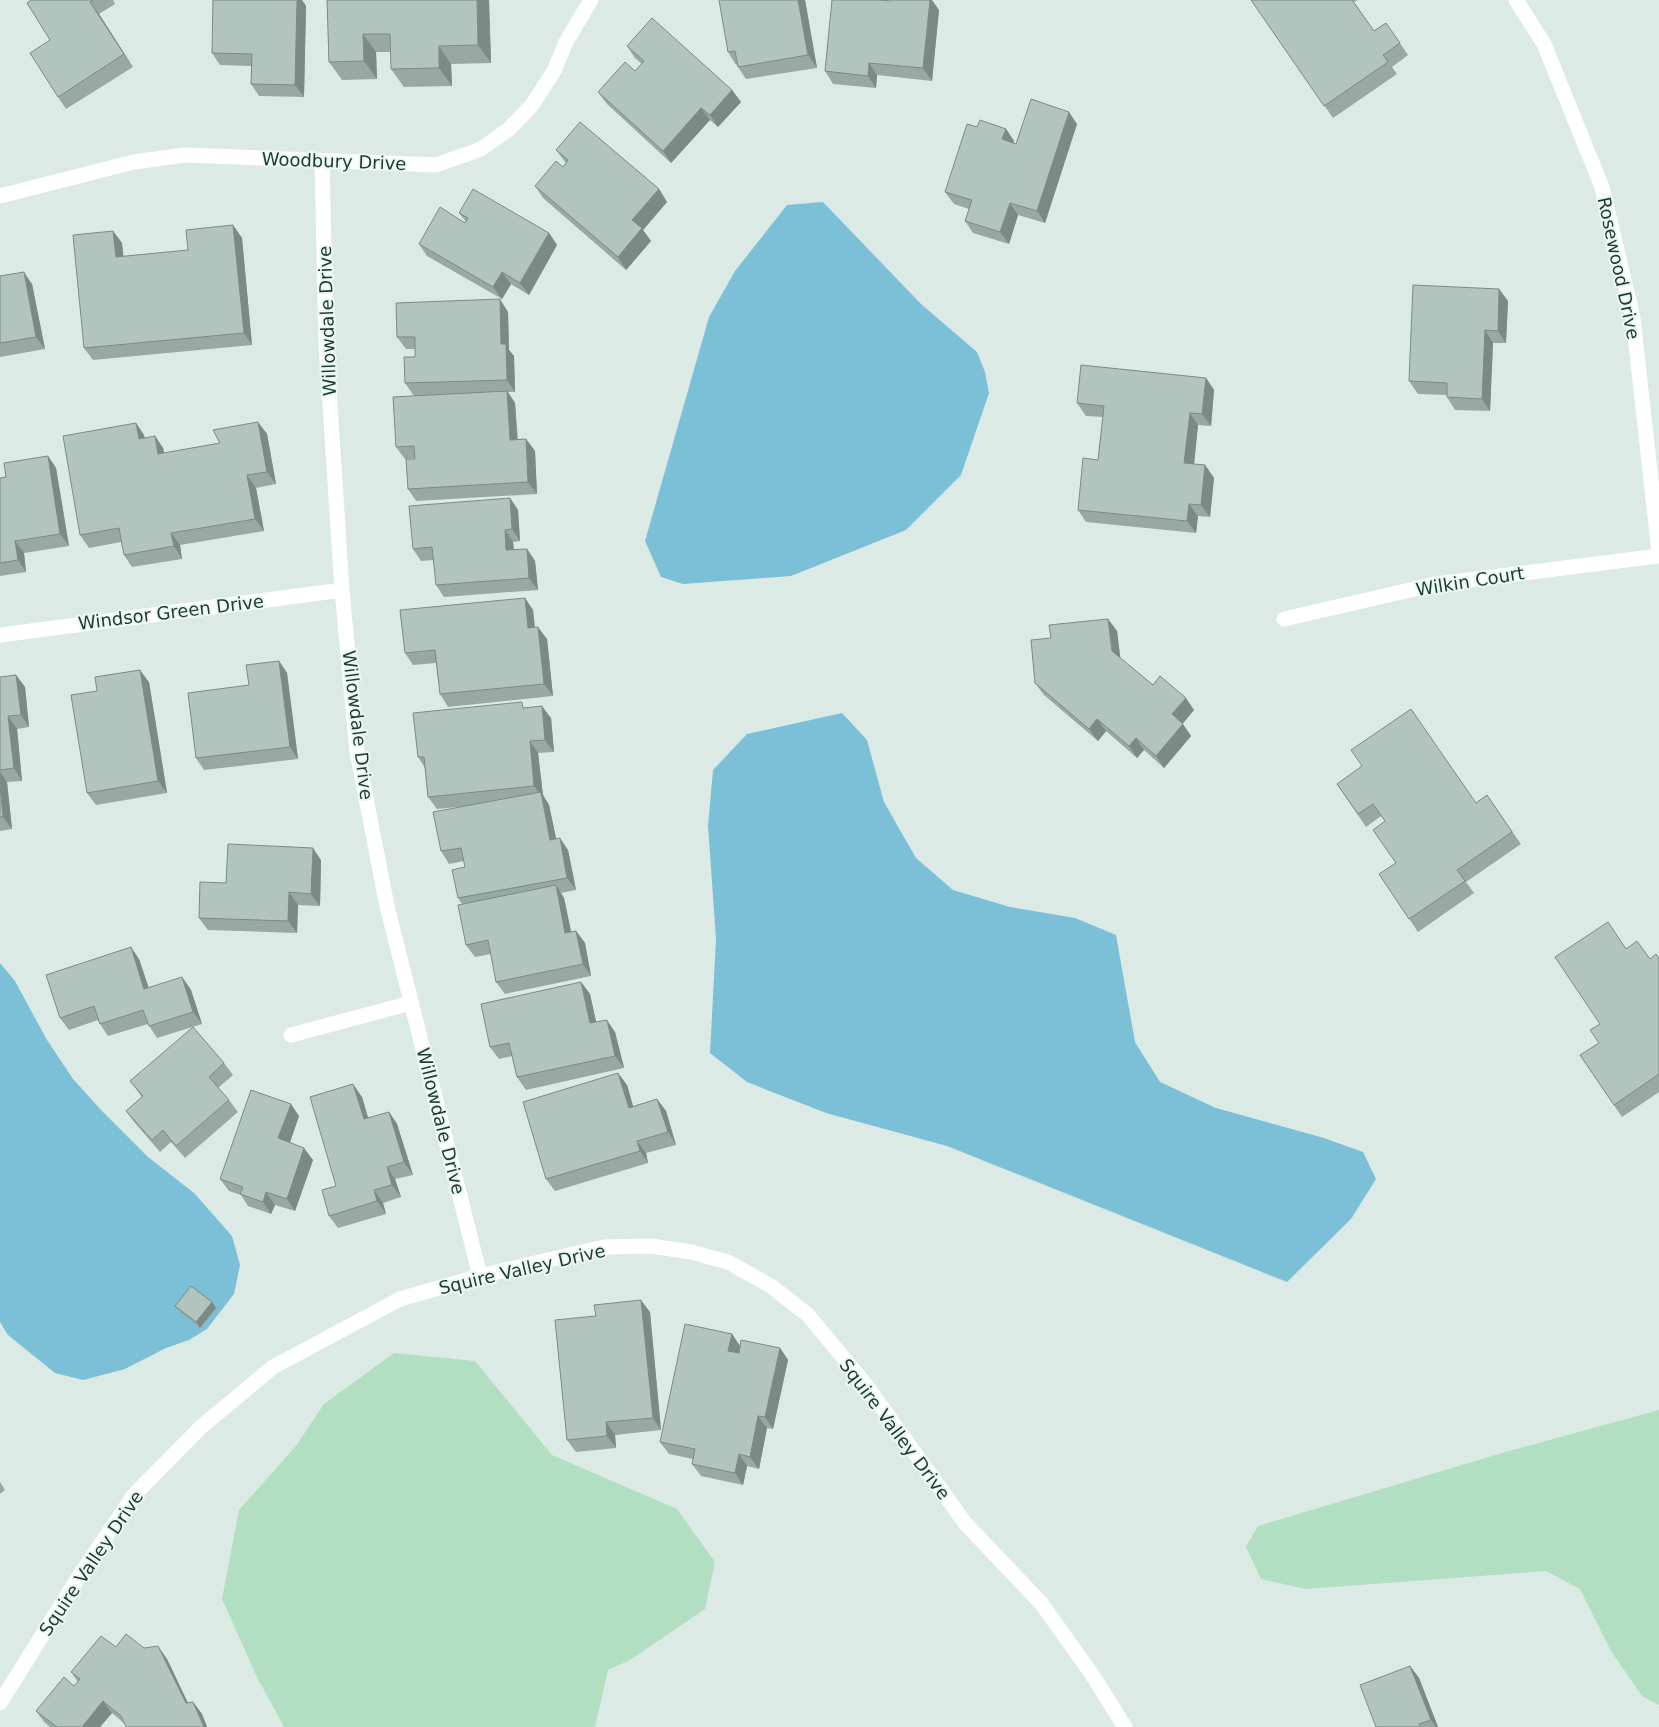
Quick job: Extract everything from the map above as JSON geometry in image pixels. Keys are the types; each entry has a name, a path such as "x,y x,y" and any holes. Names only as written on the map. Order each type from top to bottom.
{"street":[{"name":"Woodbury Drive","path":"0,196 134,162 185,155 436,166 481,149 509,129 532,105 554,71 566,42 591,0"},
{"name":"Rosewood Drive","path":"1516,0 1544,44 1602,187 1633,318 1659,554"},
{"name":"Willowdale Drive","path":"322,161 326,344 342,590 357,752 387,906 480,1276"},
{"name":"Wilkin Court","path":"1284,619 1436,584 1659,554"},
{"name":"Windsor Green Drive","path":"0,634 342,590"},
{"path":"291,1035 411,1003"},
{"name":"Squire Valley Drive","path":"0,1703 78,1578 134,1495 202,1426 273,1368 400,1299 480,1276 604,1248 651,1246 691,1252 728,1262 771,1286 808,1315 866,1385 965,1523 1041,1603 1091,1673 1125,1727"}],"green space":[{"path":"394,1353 475,1361 552,1455 677,1509 715,1562 705,1609 630,1660 608,1670 595,1727 284,1727 257,1677 222,1599 239,1510 296,1446 324,1404"},
{"path":"1659,1410 1659,1705 1642,1696 1611,1651 1580,1589 1546,1571 1306,1589 1261,1579 1246,1547 1258,1526 1502,1453"}],"water":[{"path":"823,202 921,304 977,352 985,372 989,393 961,475 906,530 791,576 683,584 661,577 645,541 709,317 735,271 787,205"},
{"path":"842,713 867,740 884,802 916,858 953,890 1010,907 1075,918 1116,935 1135,1042 1160,1082 1216,1108 1324,1138 1363,1152 1376,1179 1351,1219 1287,1282 947,1146 826,1113 747,1082 710,1053 716,939 708,826 713,770 747,734"},
{"path":"0,963 15,981 47,1040 73,1079 148,1157 194,1193 232,1236 240,1265 234,1294 207,1329 189,1340 166,1348 125,1369 83,1380 55,1373 8,1335 0,1322"}],"building":[{"path":"31,0 93,0 90,2 124,54 58,97 30,53 50,40 27,3"},
{"path":"213,0 297,0 295,85 251,84 252,54 212,53"},
{"path":"327,0 477,0 478,45 439,46 439,68 391,69 390,34 363,34 364,61 329,62"},
{"path":"719,0 798,0 808,55 738,67 735,51 728,52"},
{"path":"832,0 930,0 923,68 869,63 868,76 825,71"},
{"path":"1251,0 1352,0 1374,31 1386,23 1400,43 1383,55 1388,62 1324,106"},
{"path":"652,18 732,90 710,115 701,108 663,151 598,92 625,62 635,71 644,61 627,46"},
{"path":"1031,99 1069,112 1037,211 1010,203 1000,232 965,221 972,200 945,192 967,124 977,127 980,120 1006,129 1002,139 1016,144"},
{"path":"580,122 659,189 632,220 642,228 618,257 535,186 556,161 563,167 568,160 556,150"},
{"path":"473,189 549,233 520,283 502,272 493,287 419,244 440,207 465,223 468,218 459,213"},
{"path":"233,225 244,333 84,348 73,235 113,231 116,257 188,250 186,230"},
{"path":"24,272 36,337 0,343 0,276"},
{"path":"1413,285 1499,289 1498,331 1485,330 1482,399 1447,397 1447,383 1409,381"},
{"path":"500,299 501,344 506,344 507,380 405,383 404,357 415,357 415,337 397,337 396,303"},
{"path":"1081,365 1206,378 1202,414 1190,413 1184,463 1205,465 1201,505 1189,504 1187,521 1078,510 1083,458 1098,460 1104,406 1077,403"},
{"path":"507,391 510,440 526,439 528,482 408,489 406,459 415,459 414,446 396,447 393,397"},
{"path":"258,422 267,472 247,475 255,519 171,533 174,546 124,555 119,528 80,535 63,436 136,423 139,439 155,436 158,454 220,443 213,430"},
{"path":"48,456 60,534 15,541 18,560 0,563 0,478 6,477 4,463"},
{"path":"510,498 512,529 505,530 506,550 527,549 529,578 436,585 432,547 413,549 409,506"},
{"path":"525,598 528,628 538,627 544,684 440,694 435,650 405,653 400,610"},
{"path":"1108,619 1112,651 1153,685 1160,676 1186,698 1172,714 1183,724 1156,756 1136,738 1129,746 1097,719 1089,729 1035,683 1031,640 1051,638 1049,625"},
{"path":"279,661 290,747 196,758 188,693 249,685 246,665"},
{"path":"140,670 158,781 87,793 71,695 97,691 95,677"},
{"path":"16,675 21,715 8,716 14,768 0,770 0,677"},
{"path":"522,702 523,708 542,706 545,740 530,741 534,786 428,797 424,757 418,757 413,713"},
{"path":"1411,709 1476,803 1487,795 1512,832 1457,870 1465,881 1409,919 1379,874 1396,863 1373,830 1385,821 1373,804 1358,814 1337,784 1362,766 1351,750"},
{"path":"0,783 3,817 0,817"},
{"path":"541,792 550,840 560,838 567,878 458,898 452,870 465,867 461,848 441,851 433,812"},
{"path":"228,844 313,848 311,894 289,892 288,921 199,918 200,882 226,883"},
{"path":"556,885 565,933 576,931 583,964 496,982 488,940 466,945 458,905"},
{"path":"1608,922 1626,949 1637,941 1650,959 1656,954 1659,959 1659,1074 1614,1105 1580,1055 1599,1043 1590,1030 1600,1024 1555,957"},
{"path":"131,947 144,989 182,977 193,1012 149,1026 143,1010 100,1024 94,1006 60,1018 46,975"},
{"path":"581,982 590,1023 607,1020 615,1056 517,1077 509,1043 490,1047 481,1004"},
{"path":"193,1027 224,1063 209,1077 229,1100 176,1146 163,1130 152,1140 126,1111 143,1096 130,1081"},
{"path":"618,1073 629,1108 657,1099 668,1132 637,1141 640,1151 546,1179 523,1102"},
{"path":"353,1084 364,1119 389,1112 404,1162 387,1167 392,1185 374,1190 377,1201 329,1216 322,1190 336,1186 310,1097"},
{"path":"251,1090 291,1104 278,1138 304,1148 287,1199 266,1192 263,1202 240,1194 243,1187 220,1179"},
{"path":"191,1286 212,1302 196,1322 175,1306"},
{"path":"641,1300 653,1418 606,1422 607,1436 567,1440 555,1320 596,1316 594,1305"},
{"path":"685,1324 732,1334 728,1351 739,1353 741,1340 780,1348 765,1417 758,1416 750,1457 739,1454 735,1473 692,1464 695,1449 660,1442"},
{"path":"126,1634 144,1648 158,1646 186,1703 193,1702 204,1727 126,1727 121,1716 103,1701 82,1727 57,1727 36,1711 64,1677 74,1686 80,1679 71,1672 101,1636 116,1647"},
{"path":"1410,1666 1431,1720 1419,1724 1420,1727 1376,1727 1360,1685"}]}
